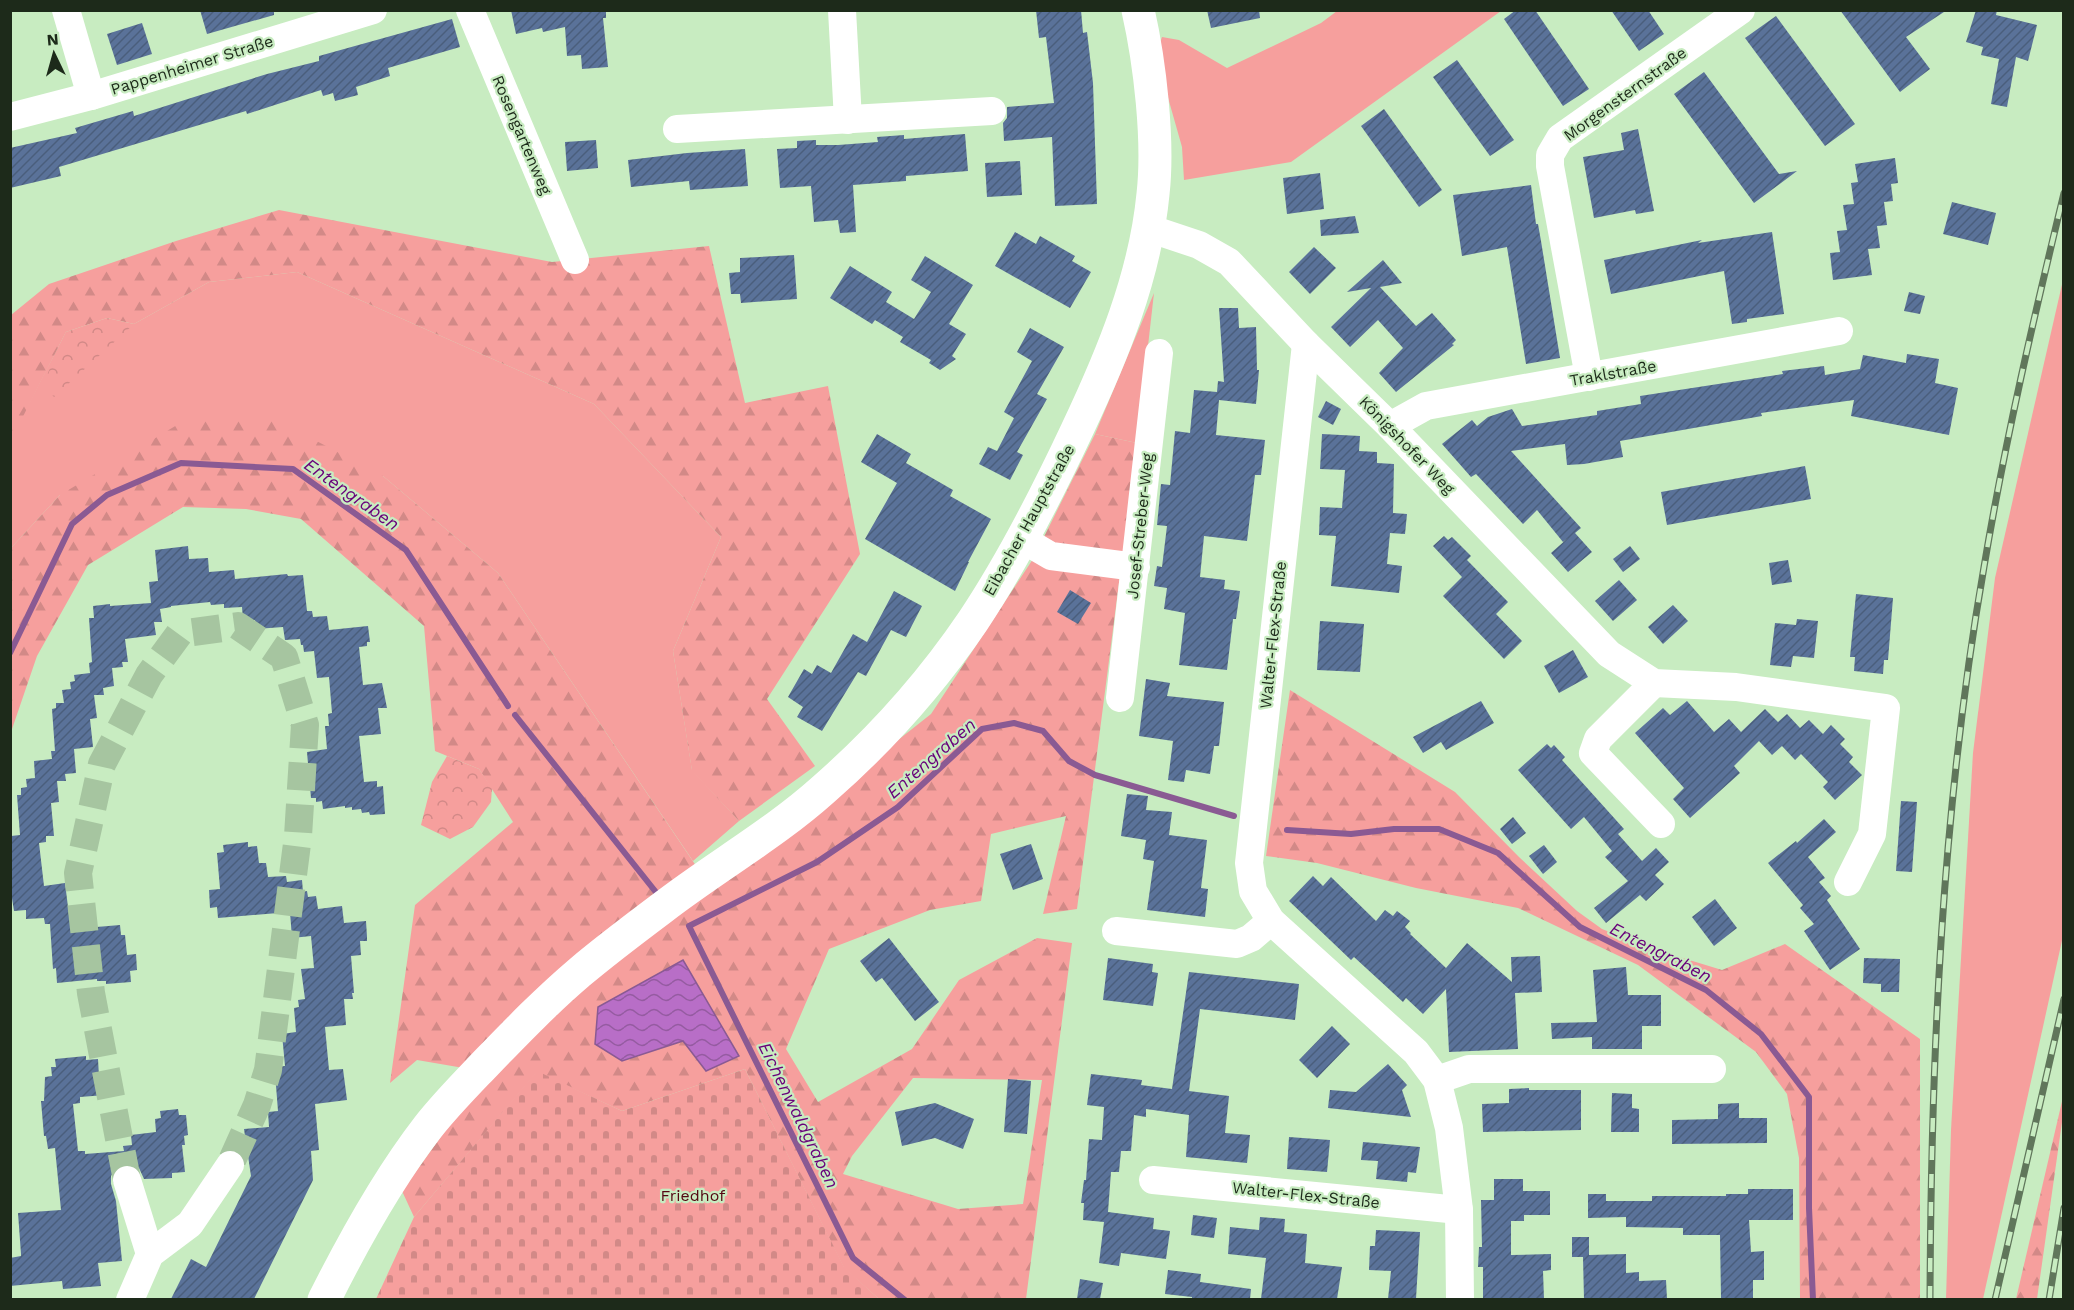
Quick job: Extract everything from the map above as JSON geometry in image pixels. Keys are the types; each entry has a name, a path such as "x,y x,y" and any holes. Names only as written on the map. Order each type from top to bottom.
{"main road":[{"name":"Eibacher Hauptstraße","path":"324,1299 385,1190 427,1129 450,1101 579,972 667,904 824,789 878,738 925,683 973,621 1022,539 1065,456 1116,342 1132,295 1148,228 1153,195 1154,142 1148,74 1138,10"}],"street":[{"path":"66,10 91,96"},
{"name":"Pappenheimer Straße","path":"10,117 91,96 373,10"},
{"name":"Rosengartenweg","path":"470,10 575,260"},
{"path":"842,10 848,120"},
{"name":"Morgensternstraße","path":"1589,377 1550,166 1550,155 1560,138 1741,10"},
{"path":"677,129 992,111"},
{"name":"Königshofer Weg","path":"1148,228 1199,245 1229,262 1609,654 1653,683"},
{"name":"Traklstraße","path":"1390,426 1426,406 1839,331"},
{"name":"Walter-Flex-Straße","path":"1306,344 1249,862 1253,891 1271,921 1416,1052 1437,1080 1449,1128 1459,1210 1460,1299"},
{"name":"Josef-Streber-Weg","path":"1120,698 1159,353"},
{"path":"1022,539 1051,556 1136,567"},
{"path":"1661,824 1593,753 1598,739 1653,683 1736,687 1886,708 1872,834 1848,882"},
{"path":"1116,931 1237,944 1251,938 1271,921"},
{"path":"1437,1080 1469,1069 1712,1069"},
{"path":"130,1299 150,1254 190,1224 230,1165"},
{"path":"127,1180 150,1254"},
{"name":"Walter-Flex-Straße","path":"1153,1180 1459,1210"}],"green space":[{"path":"1337,11 1501,11 1291,162 1184,180 1182,147 1163,80 1160,43 1162,37 1179,40 1227,68 1321,23"},
{"path":"279,210 552,262 709,246 745,403 828,386 860,554 767,699 815,766 739,821 692,771 673,651 721,537 594,404 297,272 209,282 134,324 107,318 66,332 11,440 11,315 49,284 176,241"},
{"path":"297,272 594,404 721,537 673,651 692,770 739,821 693,861 498,573 383,476 60,495 11,548 10,440 66,332 134,324 209,282"},
{"path":"2063,280 2063,936 1983,1299 1946,1299 1951,1130 1973,753 1995,578"},
{"path":"1154,293 1137,443 1095,434"},
{"path":"107,318 134,324 54,397 43,384 66,332"},
{"path":"192,416 269,416 383,476 498,573 711,888 931,714 1033,559 1095,434 1137,443 1077,909 1043,914 1066,816 991,834 981,901 930,910 829,949 786,1049 818,1102 912,1049 959,980 1037,938 1072,943 1026,1299 879,1299 844,1268 745,1069 622,1111 537,1072 414,1217 402,1191 487,1072 417,1060 390,1083 415,905 513,822 479,769 435,751 424,626 301,519 246,509 183,507 88,565 37,656 11,732 11,548 60,495","holes":["683,960 683,1041 622,1061","913,1078 1042,1080 1023,1204 958,1209 843,1174 852,1156"]},
{"path":"1290,690 1455,792 1519,857 1577,911 1602,929 1650,948 1722,970 1785,944 1920,1039 1920,1299 1800,1299 1799,1158 1787,1094 1756,1052 1638,965 1518,908 1416,888 1317,863 1266,856"},
{"path":"447,756 479,769 492,788 491,802 473,827 450,839 421,825 432,782"},
{"name":"Friedhof","path":"745,1069 844,1267 879,1299 376,1299 414,1217 537,1071 622,1111"},
{"path":"2063,1097 2063,1115 2037,1299 2016,1299"}],"water":[{"path":"683,960 739,1056 706,1071 683,1041 622,1061 595,1044 598,1007"}],"building":[{"path":"200,10 274,10 274,15 207,34"},
{"path":"511,10 606,10 606,18 603,18 608,67 582,69 581,55 567,56 565,27 543,32 542,28 516,34"},
{"path":"1036,10 1081,10 1083,33 1087,32 1093,83 1097,204 1055,206 1052,137 1004,141 1003,123 1007,118 1007,107 1054,103 1046,37 1039,38"},
{"path":"1207,10 1259,10 1260,18 1211,28"},
{"path":"1516,10 1535,10 1589,89 1563,106 1504,19"},
{"path":"1611,10 1648,10 1664,34 1639,51"},
{"path":"1840,10 1947,10 1906,37 1930,69 1900,92"},
{"path":"1976,10 1997,10 1996,15 2037,25 2028,61 2016,57 2007,107 1991,104 1999,59 1981,55 1983,47 1966,42"},
{"path":"1776,16 1855,124 1825,146 1745,38"},
{"path":"452,19 460,47 388,68 390,76 356,87 358,95 335,101 333,93 323,96 321,90 247,114 246,111 59,167 61,176 10,188 10,148 77,133 75,128 133,111 134,116 267,74 319,61 319,56"},
{"path":"142,23 152,54 117,65 107,34"},
{"path":"1457,60 1514,140 1490,156 1433,77"},
{"path":"1704,72 1779,174 1797,171 1754,203 1674,94"},
{"path":"1384,109 1442,190 1419,207 1361,126"},
{"path":"1638,129 1654,211 1636,214 1635,210 1594,218 1583,157 1624,150 1621,133"},
{"path":"965,134 968,171 906,176 906,181 853,185 856,232 840,233 838,220 814,222 811,186 780,188 777,149 797,148 797,141 816,140 816,145 838,145 878,142 877,137 904,135 904,139"},
{"path":"596,140 598,168 567,171 565,142"},
{"path":"745,149 748,186 690,190 689,181 631,187 628,160"},
{"path":"1895,158 1898,183 1891,184 1893,201 1884,202 1887,225 1877,226 1880,248 1868,249 1872,275 1833,280 1830,253 1840,252 1837,231 1847,230 1843,205 1854,204 1851,183 1858,182 1855,164"},
{"path":"1020,161 1022,195 987,197 985,163"},
{"path":"1320,173 1324,209 1287,214 1283,178"},
{"path":"1531,185 1560,358 1526,364 1507,247 1462,256 1453,195"},
{"path":"1952,202 1996,213 1988,245 1943,234"},
{"path":"1355,216 1359,233 1321,236 1320,220"},
{"path":"1015,232 1036,244 1040,236 1075,256 1072,261 1091,272 1070,308 995,266"},
{"path":"1772,232 1784,314 1747,319 1747,322 1732,324 1724,271 1611,294 1604,260 1702,240 1698,243"},
{"path":"1314,247 1336,268 1310,294 1289,272"},
{"path":"794,255 797,299 741,303 740,294 731,294 729,273 740,272 740,258"},
{"path":"925,256 973,285 949,324 966,334 952,356 956,359 940,370 929,363 931,360 900,342 903,337 875,320 872,324 830,298 850,266 892,292 886,302 914,319 931,292 911,280"},
{"path":"1383,260 1402,283 1380,287 1416,326 1432,313 1456,340 1452,344 1454,345 1396,392 1379,373 1403,348 1378,320 1350,347 1331,327 1371,288 1347,292"},
{"path":"1909,292 1925,296 1920,314 1904,311"},
{"path":"1219,308 1238,308 1239,328 1256,327 1257,370 1259,370 1256,404 1219,400 1216,435 1265,440 1261,475 1255,475 1247,541 1204,536 1200,577 1225,580 1224,589 1240,591 1236,619 1233,619 1227,670 1179,665 1185,613 1164,609 1167,588 1154,586 1157,566 1162,567 1167,526 1157,525 1161,484 1170,485 1175,431 1190,433 1194,390 1217,392 1218,381 1224,382"},
{"path":"1030,328 1064,347 1037,394 1047,399 1017,452 1023,455 1010,480 979,464 988,447 997,451 1014,418 1004,412 1032,361 1017,352"},
{"path":"1907,354 1939,359 1935,383 1958,388 1949,435 1851,416 1854,400 1761,413 1762,416 1620,441 1623,457 1584,464 1567,465 1565,444 1511,451 1581,528 1575,533 1592,552 1568,572 1551,553 1568,538 1563,542 1537,510 1523,524 1476,474 1471,477 1442,444 1472,420 1477,426 1488,417 1512,409 1522,426 1597,415 1597,411 1641,404 1640,396 1783,374 1782,371 1824,366 1825,375 1860,369 1863,355 1906,363"},
{"path":"1326,401 1341,409 1333,425 1318,417"},
{"path":"877,434 911,454 906,463 953,490 950,496 991,519 955,591 865,539 897,483 861,462"},
{"path":"1322,434 1360,436 1359,451 1377,452 1377,463 1394,464 1393,513 1407,514 1405,534 1390,533 1387,564 1402,566 1399,593 1331,586 1336,536 1319,535 1320,507 1342,508 1345,470 1320,469"},
{"path":"1805,466 1811,499 1667,525 1661,492"},
{"path":"1444,536 1448,540 1452,537 1471,556 1467,560 1508,602 1496,614 1522,641 1504,659 1443,596 1462,577 1433,546"},
{"path":"188,546 189,559 208,558 209,572 234,570 235,579 287,574 288,576 303,575 307,611 312,611 313,617 327,616 329,630 368,626 370,642 367,642 367,646 359,647 363,685 382,683 387,708 378,708 381,734 359,736 364,782 377,781 377,787 383,786 385,814 370,815 369,812 362,813 361,809 352,810 352,807 345,808 345,806 323,809 322,801 316,802 316,798 311,798 307,752 327,749 325,726 329,726 328,714 332,713 329,677 317,678 314,651 304,652 300,639 285,640 283,627 256,629 255,620 243,621 242,607 224,608 224,604 211,605 210,602 160,609 162,622 154,622 156,635 125,639 128,662 122,662 123,667 112,668 114,686 103,688 104,695 94,695 97,718 90,719 93,747 74,749 76,773 65,774 66,781 57,781 59,802 51,803 54,836 46,836 46,842 39,843 44,886 65,883 69,915 77,914 77,919 84,919 85,928 120,925 121,935 125,935 127,955 136,954 137,970 130,971 131,982 106,984 106,981 97,981 97,979 57,983 56,968 53,969 50,924 45,924 44,918 26,919 26,910 14,911 11,892 11,836 20,835 17,795 21,795 21,788 27,787 26,779 35,778 34,761 52,759 51,751 55,751 52,709 56,708 56,703 64,703 62,690 71,689 70,682 75,681 74,675 90,673 89,663 92,662 89,618 94,618 93,606 151,603 149,582 158,581 155,550"},
{"path":"1630,546 1640,559 1623,572 1613,559"},
{"path":"1788,560 1792,582 1772,585 1769,563"},
{"path":"1619,580 1637,600 1613,621 1595,601"},
{"path":"1070,590 1091,603 1078,624 1057,612"},
{"path":"894,591 922,606 906,637 891,630 866,676 858,672 822,731 797,717 803,707 788,697 804,669 812,674 817,665 831,673 853,634 867,642"},
{"path":"1856,594 1893,598 1888,660 1884,660 1883,674 1854,671 1855,657 1850,657"},
{"path":"1673,605 1688,621 1663,644 1648,627"},
{"path":"1797,619 1818,621 1814,658 1793,656 1791,667 1770,665 1775,623 1796,625"},
{"path":"1320,621 1364,624 1360,672 1317,670"},
{"path":"1573,650 1588,677 1559,693 1544,666"},
{"path":"1146,679 1170,683 1167,696 1224,702 1219,746 1214,746 1210,774 1186,770 1184,782 1168,780 1173,741 1139,736"},
{"path":"1481,701 1494,723 1446,750 1441,742 1423,753 1413,737"},
{"path":"1687,701 1714,732 1729,719 1741,732 1765,709 1778,722 1787,714 1800,728 1809,720 1823,734 1831,725 1845,739 1840,744 1853,757 1849,762 1862,775 1835,800 1823,787 1828,782 1801,754 1795,760 1782,746 1772,755 1759,741 1734,766 1740,773 1690,818 1673,799 1684,788 1635,733 1663,708 1670,715"},
{"path":"1547,744 1551,748 1554,745 1565,757 1562,760 1624,829 1618,834 1642,861 1656,848 1669,862 1655,875 1664,884 1646,901 1640,895 1606,923 1594,908 1628,881 1605,857 1612,851 1584,817 1571,829 1518,770"},
{"path":"1127,794 1148,796 1146,810 1172,812 1169,835 1207,840 1201,888 1208,889 1205,917 1147,910 1154,861 1143,859 1146,840 1121,836"},
{"path":"1901,801 1917,802 1912,872 1896,871"},
{"path":"1513,817 1526,833 1512,844 1500,829"},
{"path":"1824,819 1836,832 1808,857 1825,878 1819,882 1831,896 1827,900 1860,949 1830,970 1804,931 1814,924 1800,908 1803,905 1768,863 1796,841 1797,843"},
{"path":"248,842 248,847 257,846 259,863 266,863 268,877 286,876 287,882 302,880 303,892 307,891 308,897 316,896 318,909 342,906 344,923 366,921 367,941 360,941 361,955 351,956 354,993 352,993 353,999 344,999 346,1025 325,1027 329,1070 343,1069 347,1100 315,1104 319,1150 311,1151 313,1180 254,1299 171,1299 191,1259 206,1267 251,1176 244,1129 269,1127 268,1112 278,1111 275,1073 277,1073 277,1067 285,1066 282,1034 296,1032 294,1008 299,1007 298,1000 305,999 301,969 314,968 311,936 292,938 290,912 218,918 217,907 210,908 209,890 220,889 217,853 224,852 223,845"},
{"path":"1031,844 1043,879 1013,890 1000,854"},
{"path":"1544,845 1557,862 1543,874 1529,856"},
{"path":"1313,876 1323,886 1331,877 1376,921 1385,910 1393,916 1397,911 1410,921 1405,927 1410,934 1446,968 1467,943 1512,982 1511,957 1540,956 1542,992 1515,993 1518,1049 1449,1052 1446,989 1423,1014 1406,998 1403,1002 1354,957 1351,960 1289,901"},
{"path":"1715,899 1737,928 1714,946 1692,917"},
{"path":"889,938 939,1002 915,1021 882,978 876,982 860,961"},
{"path":"1108,958 1153,964 1152,972 1158,973 1153,1006 1103,1000"},
{"path":"1864,958 1900,959 1899,992 1881,992 1881,984 1863,983"},
{"path":"1626,967 1628,995 1661,995 1661,1026 1642,1026 1642,1049 1592,1049 1592,1037 1552,1039 1551,1023 1597,1022 1593,970"},
{"path":"1189,972 1299,984 1295,1020 1200,1009 1189,1091 1229,1096 1225,1133 1250,1135 1247,1163 1186,1157 1189,1115 1146,1109 1146,1117 1134,1115 1131,1151 1121,1151 1119,1172 1111,1172 1108,1212 1154,1218 1153,1229 1170,1231 1166,1259 1121,1253 1119,1266 1099,1263 1104,1222 1083,1220 1084,1203 1081,1203 1084,1180 1086,1180 1089,1139 1102,1140 1104,1107 1087,1105 1091,1074 1142,1080 1141,1085 1172,1089"},
{"path":"1332,1026 1350,1044 1317,1078 1299,1060"},
{"path":"86,1056 86,1060 98,1059 99,1077 116,1075 118,1094 80,1097 80,1103 73,1104 78,1151 85,1151 85,1154 124,1151 123,1146 132,1145 131,1135 156,1132 155,1119 161,1118 160,1111 178,1109 179,1115 186,1115 188,1135 184,1136 185,1145 182,1145 185,1172 172,1173 172,1178 144,1179 139,1168 131,1164 123,1164 115,1169 111,1176 111,1184 116,1201 122,1261 98,1263 101,1286 63,1289 62,1281 10,1286 10,1258 21,1256 18,1213 61,1210 55,1148 48,1149 46,1136 44,1136 41,1101 44,1101 45,1077 52,1076 51,1067 56,1067 55,1059"},
{"path":"1388,1064 1407,1085 1402,1090 1411,1117 1328,1108 1330,1090 1356,1092"},
{"path":"1008,1079 1031,1081 1027,1134 1004,1132"},
{"path":"1529,1088 1529,1090 1581,1090 1581,1130 1483,1132 1482,1104 1509,1103 1509,1089"},
{"path":"1612,1093 1632,1094 1632,1108 1639,1109 1639,1132 1611,1132"},
{"path":"935,1103 974,1119 963,1149 935,1138 902,1146 895,1112"},
{"path":"1739,1103 1739,1118 1767,1118 1767,1143 1672,1144 1672,1120 1718,1119 1718,1104"},
{"path":"1289,1137 1330,1140 1327,1172 1287,1169"},
{"path":"1363,1142 1420,1147 1416,1173 1408,1172 1407,1182 1376,1179 1378,1161 1361,1160"},
{"path":"1494,1179 1523,1179 1523,1191 1550,1191 1550,1215 1524,1215 1524,1221 1511,1221 1511,1255 1551,1254 1551,1270 1543,1271 1544,1299 1483,1299 1483,1267 1478,1267 1479,1247 1482,1247 1481,1200 1494,1200"},
{"path":"1748,1189 1793,1189 1793,1220 1749,1220 1751,1252 1764,1251 1764,1280 1753,1280 1753,1298 1721,1298 1720,1235 1683,1235 1683,1228 1626,1227 1626,1217 1588,1218 1588,1194 1606,1194 1606,1201 1652,1201 1652,1196 1748,1194"},
{"path":"1193,1215 1217,1218 1214,1238 1191,1235"},
{"path":"1260,1217 1285,1219 1284,1232 1307,1234 1305,1263 1342,1267 1337,1299 1261,1299 1266,1258 1228,1254 1230,1227 1259,1230"},
{"path":"1376,1230 1420,1232 1416,1299 1388,1299 1391,1271 1369,1270 1370,1246 1375,1246"},
{"path":"1572,1237 1589,1237 1589,1255 1626,1254 1626,1273 1639,1272 1639,1281 1666,1280 1667,1299 1584,1299 1583,1257 1572,1257"},
{"path":"1168,1270 1201,1274 1200,1282 1251,1289 1250,1299 1192,1299 1192,1297 1165,1294"},
{"path":"1080,1279 1103,1283 1100,1299 1077,1299"}],"waterway":[{"name":"Entengraben","path":"10,653 72,524 107,495 181,463 293,469 406,550 508,706"},
{"name":"Entengraben","path":"515,715 659,896"},
{"name":"Entengraben","path":"905,1300 853,1258 689,926 817,862 898,807 982,729 1014,723 1043,731 1069,761 1095,775 1234,816"},
{"name":"Entengraben","path":"1287,830 1351,834 1394,829 1439,829 1498,853 1580,927 1706,990 1761,1034 1809,1097 1809,1208 1813,1300"}],"tunnel":[{"path":"127,1180 91,993 78,873 102,764 149,675 179,634 238,626 284,657 305,725 298,836 268,1070 257,1105 230,1165"}],"railway":[{"path":"1930,1300 1936,1024 1958,749 1984,567 2001,473 2064,193"},
{"path":"1995,1300 2064,999"},
{"path":"2049,1300 2064,1208"}],"water label":[{"name":"Eichenwaldgraben","path":"799,1115"}]}
